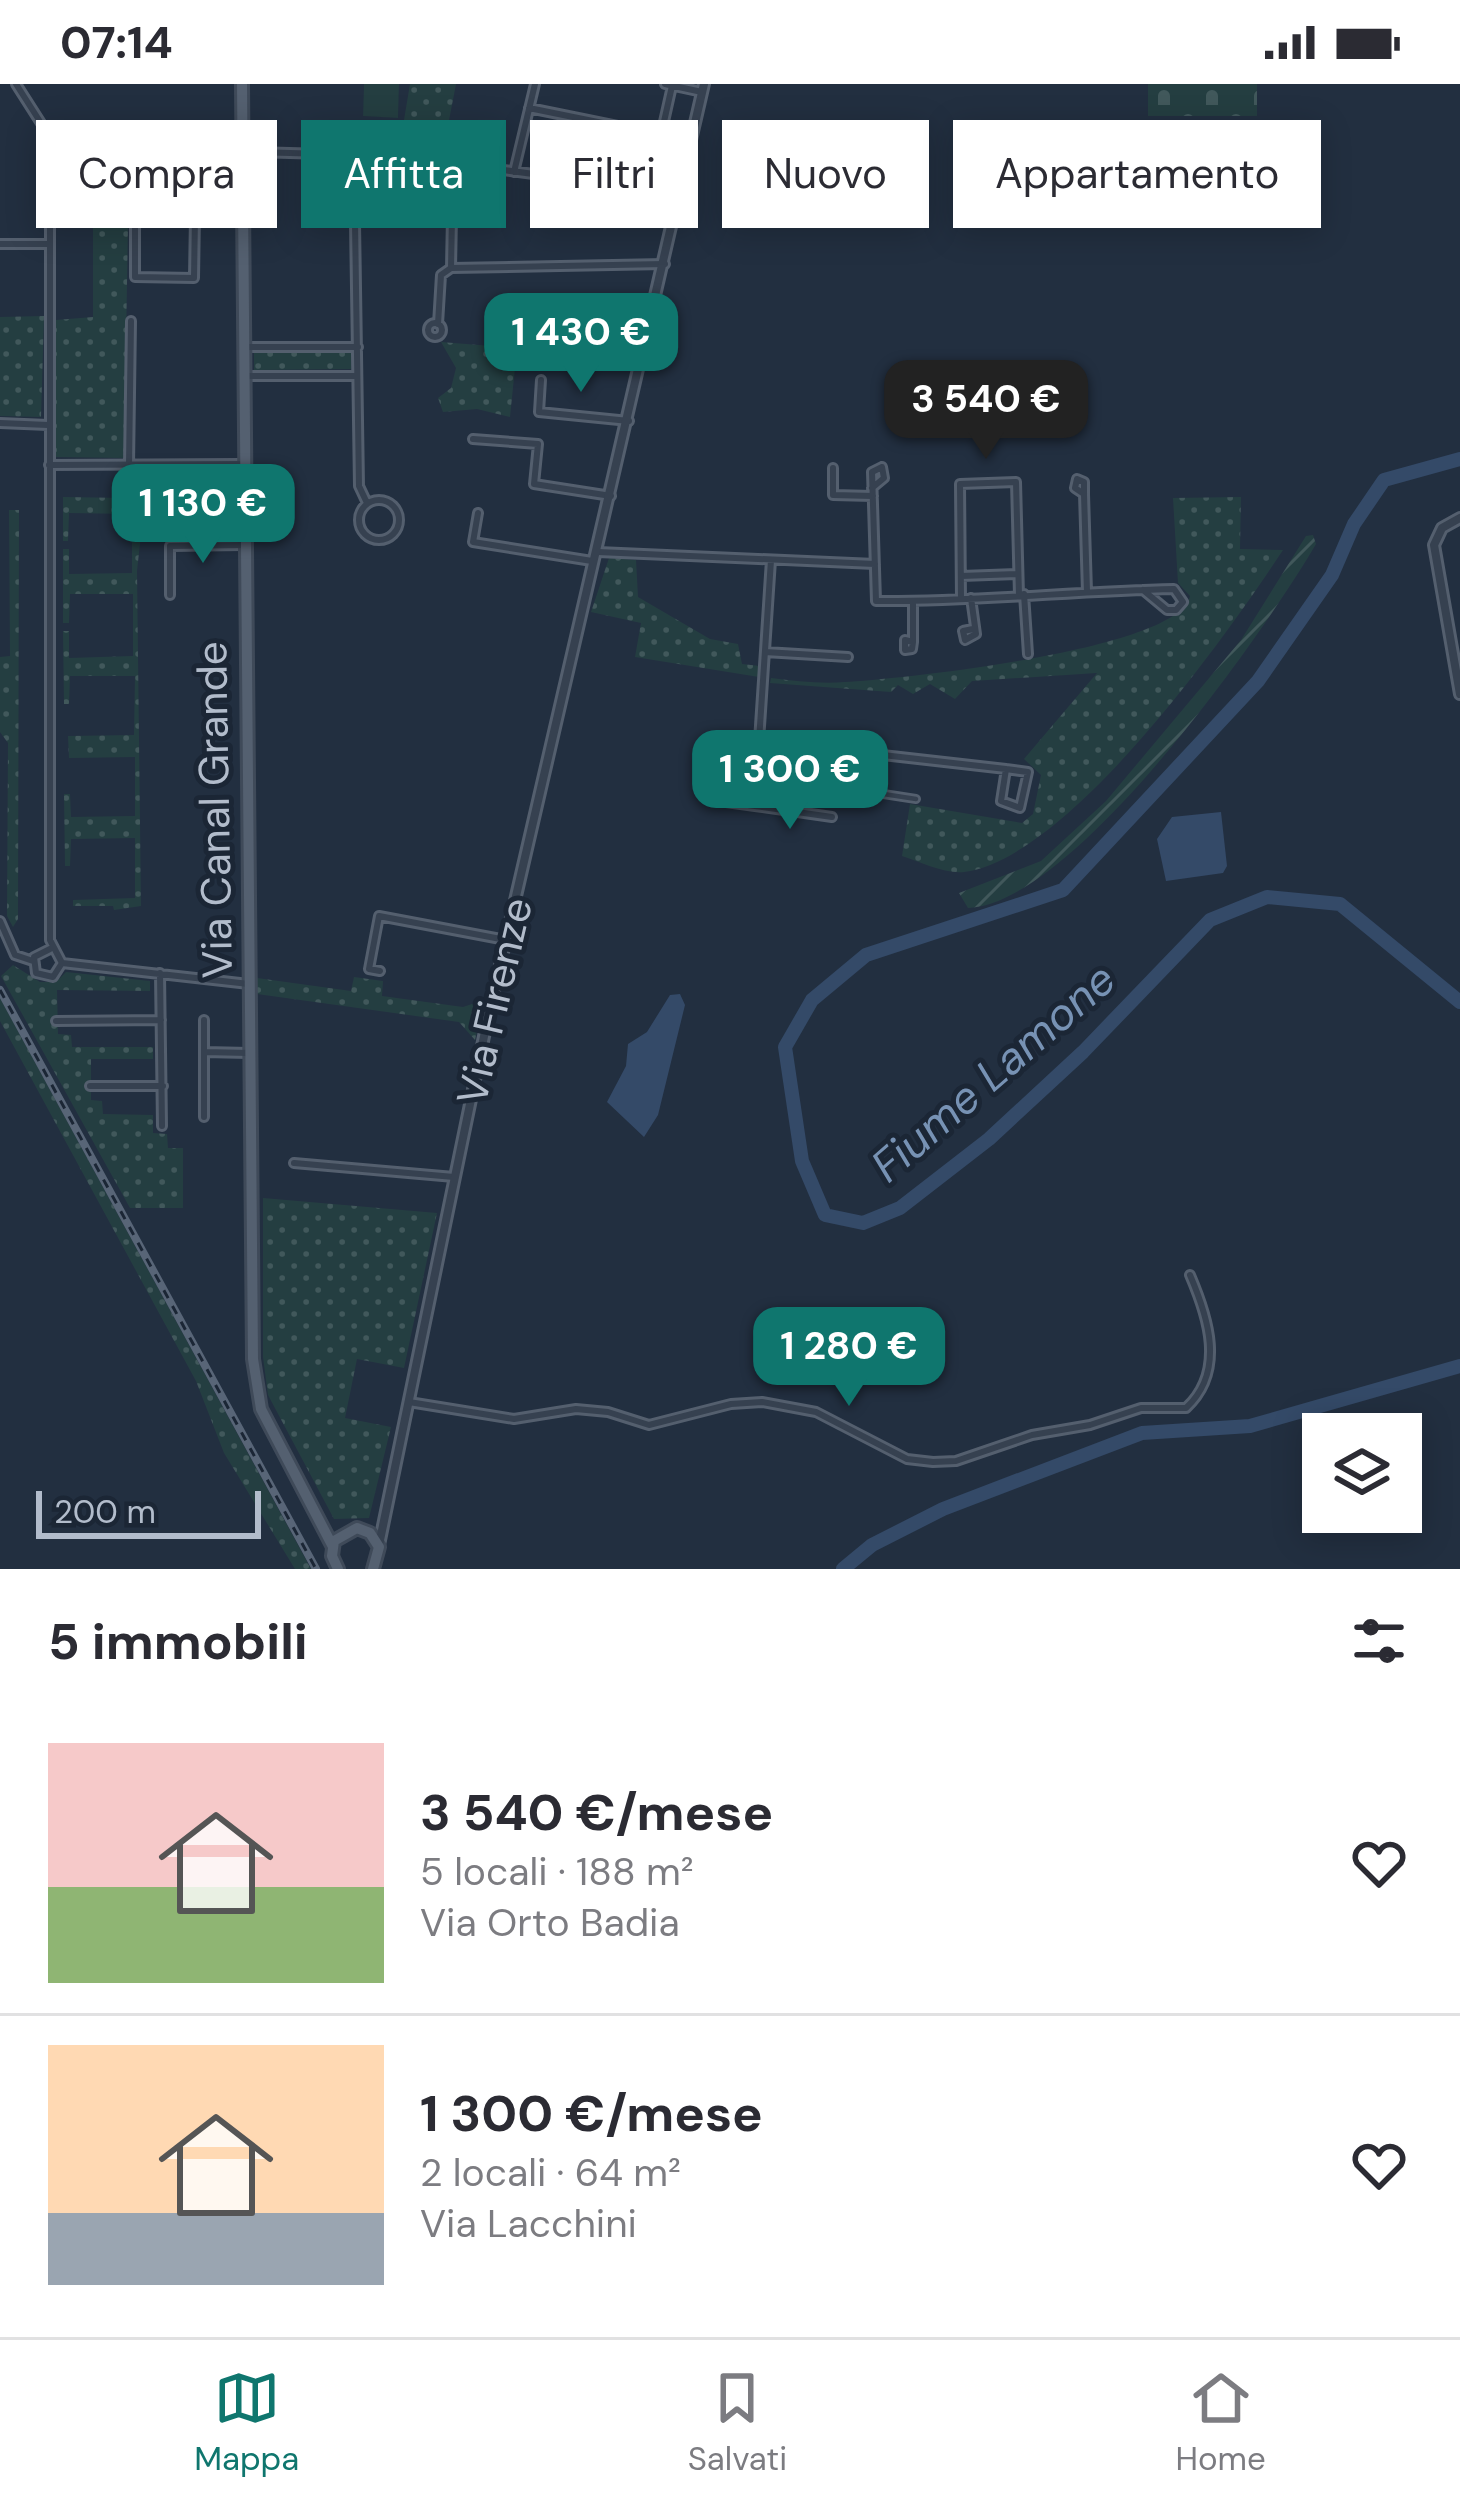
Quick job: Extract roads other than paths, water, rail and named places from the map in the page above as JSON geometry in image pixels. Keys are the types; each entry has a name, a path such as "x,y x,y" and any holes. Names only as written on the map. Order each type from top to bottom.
{"main road":[{"name":"Via Canal Grande","path":"242,84 243,120"},
{"name":"Via Canal Grande","path":"244,228 256,1395 321,1519 332,1546 333,1567"},
{"path":"321,1519 336,1531 366,1531 379,1546 373,1569"},
{"path":"332,1546 348,1529"}],"street":[{"path":"16,84 39,120"},
{"path":"514,172 535,84"},
{"path":"663,120 669,85 703,88"},
{"name":"Via Firenze","path":"696,120 703,88"},
{"path":"529,108 588,120"},
{"path":"506,171 530,174"},
{"path":"50,228 50,949 62,964 250,984"},
{"path":"135,228 135,277 194,278 195,228"},
{"path":"356,228 359,486 367,503 359,521 364,534 377,540 391,537 400,520 396,508 379,500 367,503"},
{"path":"451,268 452,228"},
{"name":"Via Firenze","path":"379,1546 506,940 673,228"},
{"path":"0,244 50,244"},
{"path":"438,324 441,275 451,268 665,264"},
{"path":"129,465 130,321"},
{"path":"244,347 358,346"},
{"path":"244,376 356,376"},
{"path":"541,380 539,412 629,421"},
{"path":"0,423 48,425"},
{"path":"473,439 538,444 534,484 611,496"},
{"path":"49,465 244,464"},
{"path":"833,468 833,495 873,492 876,601 1161,589 1179,591 1180,608 1167,610 1143,590"},
{"path":"961,598 960,484 1016,482 1018,574 1028,654"},
{"path":"1084,494 1087,593"},
{"path":"478,513 472,542 597,557 874,564"},
{"path":"1460,518 1437,535 1434,555 1460,694"},
{"path":"170,596 170,546 245,545"},
{"path":"755,806 772,560"},
{"path":"961,576 1018,574"},
{"path":"971,598 973,629"},
{"path":"913,601 913,642"},
{"path":"765,652 848,657"},
{"path":"759,740 1006,769 1030,776 1020,808 1001,802 1006,769"},
{"path":"831,749 825,785 916,799"},
{"path":"726,802 832,817"},
{"path":"369,969 379,916 506,940"},
{"path":"1,921 16,955 33,961 44,978 56,975 62,964"},
{"path":"33,961 50,949"},
{"path":"359,968 380,971"},
{"path":"160,971 162,1126"},
{"path":"56,1021 161,1020"},
{"path":"204,1020 204,1117"},
{"path":"204,1052 250,1053"},
{"path":"90,1086 163,1086"},
{"path":"294,1162 454,1178"},
{"path":"406,1402 514,1419 576,1409 649,1424 731,1404 761,1402 816,1412 907,1460 956,1461 1032,1435 1090,1425 1142,1408 1186,1408 1195,1400 1213,1331 1190,1275"},
{"name":"Via Firenze","path":"366,1531 384,1508"}],"water":[{"path":"1221,812 1227,866 1223,873 1166,881 1157,839 1172,817"},
{"path":"680,994 685,1005 658,1115 644,1137 607,1102 626,1066 628,1044 647,1032 670,995"}],"waterway":[{"name":"Fiume Lamone","path":"1460,459 1384,480 1354,524 1332,575 1258,681 1063,890 866,955 812,1000 785,1047 802,1161 825,1215 863,1223 900,1208 989,1139 1083,1052 1210,920 1267,897 1340,904 1460,1002"},
{"name":"Fiume Lamone","path":"843,1569 872,1545 943,1509 1142,1433 1250,1426 1460,1366"}],"railway":[{"path":"0,990 316,1569"}]}
